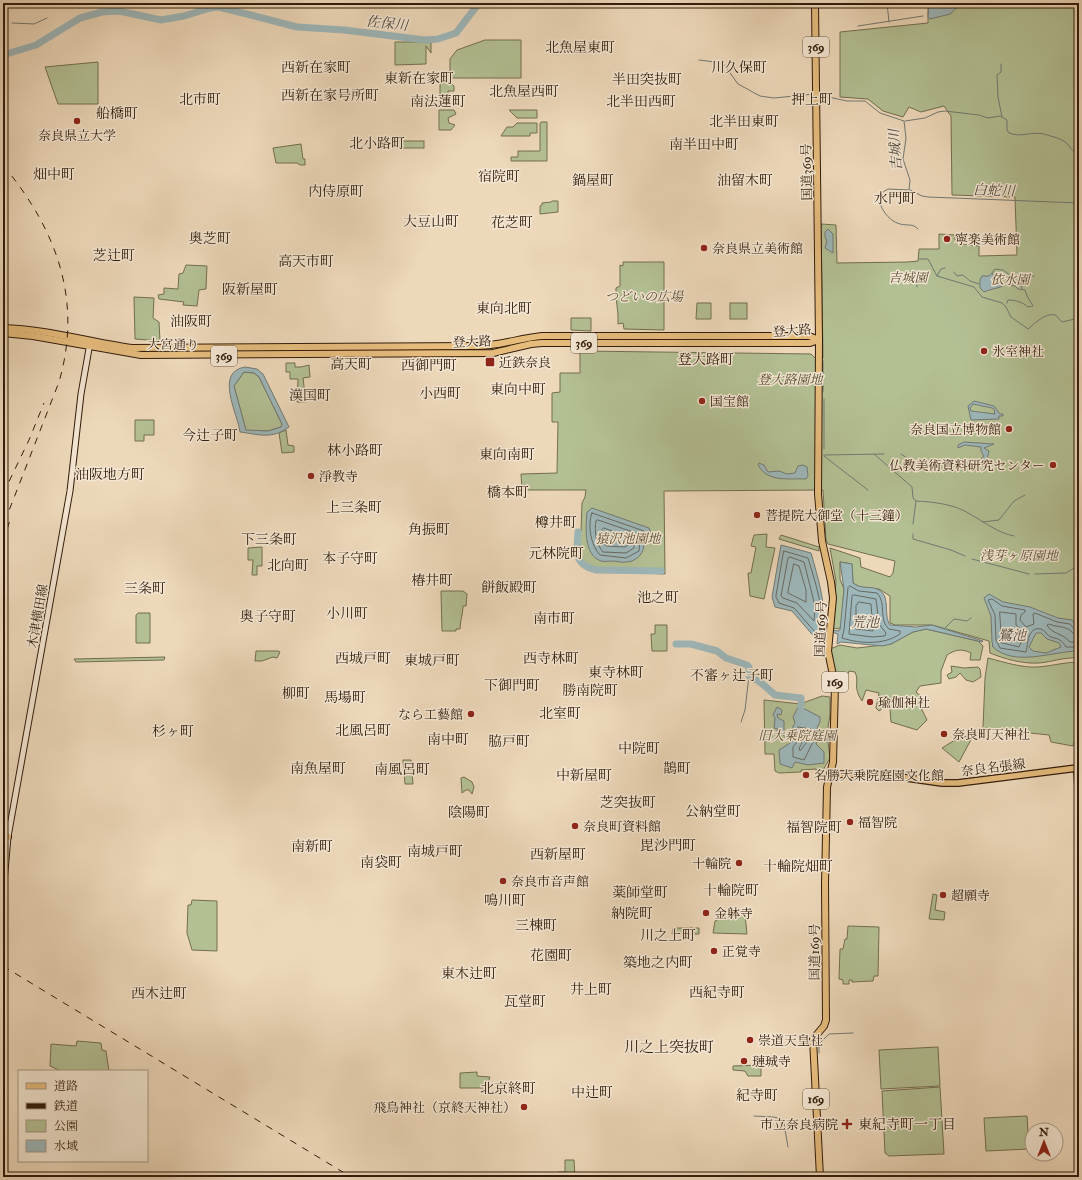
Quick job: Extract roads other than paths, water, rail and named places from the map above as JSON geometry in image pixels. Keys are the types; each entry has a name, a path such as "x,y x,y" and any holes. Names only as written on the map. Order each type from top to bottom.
{"highway":[{"name":"国道369号","path":"815,3 819,340"},
{"name":"大宮通り","path":"3,328 36,331 90,345"},
{"name":"大宮通り","path":"3,333 90,345 132,348 441,350"},
{"name":"登大路","path":"441,350 493,346 530,337 542,340 810,336 819,340"},
{"name":"国道169号","path":"819,340 818,494 822,541 832,582 833,598 828,651 835,685 833,762 827,787 825,880 826,1020 824,1026 813,1039 820,1177"}],"main road":[{"name":"木津横田線","path":"3,894 6,837 70,491 81,394 90,345"},
{"name":"奈良名張線","path":"830,774 886,775 942,783 958,783 1077,768 1079,802"},
{"path":"3,833 6,837"}],"water":[{"path":"929,3 962,3 950,14 930,19 928,17"},
{"path":"828,229 833,234 833,253 825,248 827,241 825,232"},
{"path":"992,273 995,279 1002,283 1003,286 984,292 980,288 980,280 982,276 989,276"},
{"path":"245,367 257,369 263,374 289,427 277,434 271,435 258,435 240,432 230,395 229,385 231,377 236,370","holes":["244,372 254,373 259,377 282,424 281,427 268,431 246,430 234,386"]},
{"path":"974,401 994,406 1000,414 1003,414 1003,416 999,416 999,419 971,420 968,406","holes":["973,404 994,409 995,414 971,411 970,408"]},
{"path":"964,442 994,444 984,448 989,451 986,463 978,466 976,465 984,456 981,451 981,447 965,445 958,448 958,445"},
{"path":"759,463 764,465 768,472 779,471 787,474 795,473 798,466 803,465 807,467 808,476 806,479 786,479 773,477 762,471 758,465"},
{"path":"592,508 649,528 651,533 648,535 648,539 644,542 640,556 630,562 601,561 595,558 588,547 586,532 587,512"},
{"name":"荒池","path":"781,545 811,553 822,598 824,626 827,629 840,630 844,589 840,562 852,564 853,583 859,586 879,590 883,593 890,625 916,627 932,625 983,641 926,629 913,632 891,644 882,646 841,642 837,644 838,634 825,630 821,641 817,640 792,611 775,607 772,597"},
{"name":"鷺池","path":"989,594 1003,602 1030,607 1058,618 1072,620 1079,629 1079,651 1034,657 1011,656 1001,653 992,646 991,616 984,598","holes":["1036,633 1041,633 1047,639 1059,643 1061,647 1046,653 1033,651 1029,647"]},
{"path":"777,707 782,710 781,715 777,714 778,718 784,721 784,730 789,738 792,737 793,726 795,723 793,717 798,707 801,707 820,717 820,722 817,728 816,744 824,752 824,763 808,765 795,762 792,768 780,764 779,750 790,743 793,739 786,739 781,731 781,736 776,740 777,736 775,733 778,729 774,728 775,718 773,715"}],"waterway":[{"name":"佐保川","path":"3,55 36,45 80,18 102,12 119,11 161,20 219,7 297,27 344,30 425,40 438,39 456,33 479,3"},
{"path":"887,3 889,22"},
{"path":"967,3 969,6 979,3"},
{"path":"984,3 996,6 1029,3"},
{"path":"858,26 923,16"},
{"path":"12,23 34,24 47,18"},
{"name":"吉城川","path":"699,60 723,63 738,84 760,96 774,98 814,94"},
{"path":"1001,64 1001,72 997,75 998,97 1002,117"},
{"name":"吉城川","path":"819,95 847,101 865,101 880,113 904,121 906,138 903,159 910,180 909,190 888,189 878,195 882,209 888,217 900,224 914,226 918,229"},
{"path":"905,121 925,118 938,112 945,111 979,115 988,118 1000,116 1007,120 1007,130 1009,133 1018,135 1039,133 1052,136 1063,141 1074,152 1079,154"},
{"name":"白蛇川","path":"910,190 922,196 928,197 1079,203"},
{"name":"吉城川","path":"919,259 928,259 937,276 974,287 982,297 1002,303 1006,307 1011,317 1028,329 1040,319 1048,315 1055,315 1062,322 1079,318"},
{"path":"937,276 941,269 945,268"},
{"path":"992,273 995,269 1003,270 1011,276 1009,279 1012,285"},
{"path":"954,272 957,276 963,275 970,281 979,284"},
{"path":"909,280 916,281 918,276"},
{"path":"1022,289 1020,282 1023,277 1034,276"},
{"path":"916,281 917,287"},
{"path":"1003,284 1015,286 1018,289 1025,290 1033,306 1028,307 1014,300 1008,300 1007,303"},
{"path":"823,361 823,391"},
{"path":"824,399 824,449"},
{"path":"874,454 912,487 913,498 916,501 913,524"},
{"path":"824,455 884,454"},
{"path":"901,454 918,465 939,460 948,467"},
{"path":"824,456 868,490"},
{"path":"983,522 999,520 1014,501 1025,495"},
{"path":"916,501 937,503 957,508 997,530 1014,536"},
{"path":"578,532 578,556 583,565 589,568 596,570 661,571"},
{"path":"913,534 913,539 951,550 965,556"},
{"path":"972,559 1029,574"},
{"path":"1035,574 1066,573 1079,565"},
{"path":"944,629 954,619 967,621 971,618"},
{"path":"676,644 691,644 717,651 726,658 747,665 749,667 749,676 760,682 775,695 801,698 801,707"},
{"path":"741,722 745,710 749,676"},
{"path":"819,1053 819,1044 829,1034 853,1033"},
{"path":"754,1116 774,1117 781,1119 784,1124 788,1147"}],"railway":[{"path":"3,165 22,189 50,240 60,266 66,294 68,322 66,351 59,382 3,526"},
{"path":"3,494 29,440 44,403"},
{"path":"3,542 10,520"},
{"path":"3,966 351,1177"}],"place":[{"name":"奈良県立大学","path":"77,121"},
{"name":"寧楽美術館","path":"947,239"},
{"name":"奈良県立美術館","path":"704,248"},
{"name":"氷室神社","path":"984,351"},
{"name":"近鉄奈良","path":"490,362"},
{"name":"国宝館","path":"702,401"},
{"name":"奈良国立博物館","path":"1009,429"},
{"name":"仏教美術資料研究センター","path":"1053,465"},
{"name":"淨教寺","path":"311,476"},
{"name":"菩提院大御堂（十三鐘）","path":"757,515"},
{"name":"瑜伽神社","path":"870,702"},
{"name":"なら工藝館","path":"471,714"},
{"name":"奈良町天神社","path":"944,734"},
{"name":"名勝大乗院庭園文化館","path":"806,775"},
{"name":"福智院","path":"850,822"},
{"name":"奈良町資料館","path":"575,826"},
{"name":"十輪院","path":"739,863"},
{"name":"奈良市音声館","path":"503,881"},
{"name":"超願寺","path":"943,895"},
{"name":"金躰寺","path":"706,913"},
{"name":"正覚寺","path":"714,951"},
{"name":"崇道天皇社","path":"750,1040"},
{"name":"璉珹寺","path":"744,1061"},
{"name":"飛鳥神社（京終天神社）","path":"524,1107"},
{"name":"市立奈良病院","path":"847,1124"}],"district":[{"name":"北魚屋東町","path":"580,47"},
{"name":"西新在家町","path":"316,67"},
{"name":"川久保町","path":"739,67"},
{"name":"東新在家町","path":"419,78"},
{"name":"半田突抜町","path":"647,79"},
{"name":"北魚屋西町","path":"524,91"},
{"name":"西新在家号所町","path":"330,95"},
{"name":"北市町","path":"200,99"},
{"name":"押上町","path":"812,99"},
{"name":"南法蓮町","path":"438,101"},
{"name":"北半田西町","path":"641,101"},
{"name":"船橋町","path":"117,113"},
{"name":"北半田東町","path":"744,121"},
{"name":"北小路町","path":"377,143"},
{"name":"南半田中町","path":"704,144"},
{"name":"畑中町","path":"54,174"},
{"name":"宿院町","path":"499,176"},
{"name":"鍋屋町","path":"593,180"},
{"name":"油留木町","path":"745,180"},
{"name":"内侍原町","path":"336,191"},
{"name":"水門町","path":"895,198"},
{"name":"大豆山町","path":"431,221"},
{"name":"花芝町","path":"512,222"},
{"name":"奥芝町","path":"210,238"},
{"name":"芝辻町","path":"114,255"},
{"name":"高天市町","path":"306,261"},
{"name":"阪新屋町","path":"250,289"},
{"name":"東向北町","path":"504,308"},
{"name":"油阪町","path":"191,321"},
{"name":"登大路町","path":"706,359"},
{"name":"高天町","path":"351,364"},
{"name":"西御門町","path":"429,365"},
{"name":"東向中町","path":"518,389"},
{"name":"小西町","path":"440,393"},
{"name":"漢国町","path":"310,395"},
{"name":"今辻子町","path":"210,435"},
{"name":"林小路町","path":"355,450"},
{"name":"東向南町","path":"507,454"},
{"name":"油阪地方町","path":"110,474"},
{"name":"橋本町","path":"508,492"},
{"name":"上三条町","path":"354,507"},
{"name":"樽井町","path":"556,522"},
{"name":"角振町","path":"429,529"},
{"name":"下三条町","path":"269,539"},
{"name":"元林院町","path":"556,553"},
{"name":"本子守町","path":"350,558"},
{"name":"北向町","path":"288,565"},
{"name":"椿井町","path":"432,580"},
{"name":"餅飯殿町","path":"509,587"},
{"name":"三条町","path":"145,588"},
{"name":"池之町","path":"658,597"},
{"name":"小川町","path":"347,613"},
{"name":"奥子守町","path":"268,616"},
{"name":"南市町","path":"554,618"},
{"name":"西城戸町","path":"363,658"},
{"name":"西寺林町","path":"551,658"},
{"name":"東城戸町","path":"432,660"},
{"name":"東寺林町","path":"616,672"},
{"name":"不審ヶ辻子町","path":"732,675"},
{"name":"下御門町","path":"512,685"},
{"name":"勝南院町","path":"590,690"},
{"name":"柳町","path":"296,693"},
{"name":"馬場町","path":"345,697"},
{"name":"北室町","path":"560,713"},
{"name":"北風呂町","path":"363,730"},
{"name":"杉ヶ町","path":"173,731"},
{"name":"南中町","path":"448,739"},
{"name":"脇戸町","path":"509,741"},
{"name":"中院町","path":"639,748"},
{"name":"南魚屋町","path":"318,768"},
{"name":"鵲町","path":"677,768"},
{"name":"南風呂町","path":"402,769"},
{"name":"中新屋町","path":"584,775"},
{"name":"芝突抜町","path":"628,802"},
{"name":"公納堂町","path":"713,811"},
{"name":"陰陽町","path":"469,812"},
{"name":"福智院町","path":"814,827"},
{"name":"毘沙門町","path":"668,845"},
{"name":"南新町","path":"312,846"},
{"name":"南城戸町","path":"435,851"},
{"name":"西新屋町","path":"558,854"},
{"name":"南袋町","path":"381,862"},
{"name":"十輪院畑町","path":"798,866"},
{"name":"十輪院町","path":"731,890"},
{"name":"薬師堂町","path":"640,892"},
{"name":"鳴川町","path":"505,900"},
{"name":"納院町","path":"632,913"},
{"name":"三棟町","path":"536,925"},
{"name":"川之上町","path":"668,935"},
{"name":"花園町","path":"551,955"},
{"name":"築地之内町","path":"658,962"},
{"name":"東木辻町","path":"469,973"},
{"name":"井上町","path":"591,989"},
{"name":"西紀寺町","path":"717,992"},
{"name":"西木辻町","path":"159,993"},
{"name":"瓦堂町","path":"525,1001"},
{"name":"川之上突抜町","path":"669,1047"},
{"name":"北京終町","path":"508,1088"},
{"name":"中辻町","path":"592,1092"},
{"name":"紀寺町","path":"757,1095"},
{"name":"東紀寺町一丁目","path":"907,1124"}],"park label":[{"name":"吉城園","path":"908,277"},
{"name":"依水園","path":"1010,279"},
{"name":"つどいの広場","path":"644,296"},
{"name":"登大路園地","path":"790,379"},
{"name":"猿沢池園地","path":"628,538"},
{"name":"浅芽ヶ原園地","path":"1019,555"},
{"name":"旧大乗院庭園","path":"797,735"}]}
